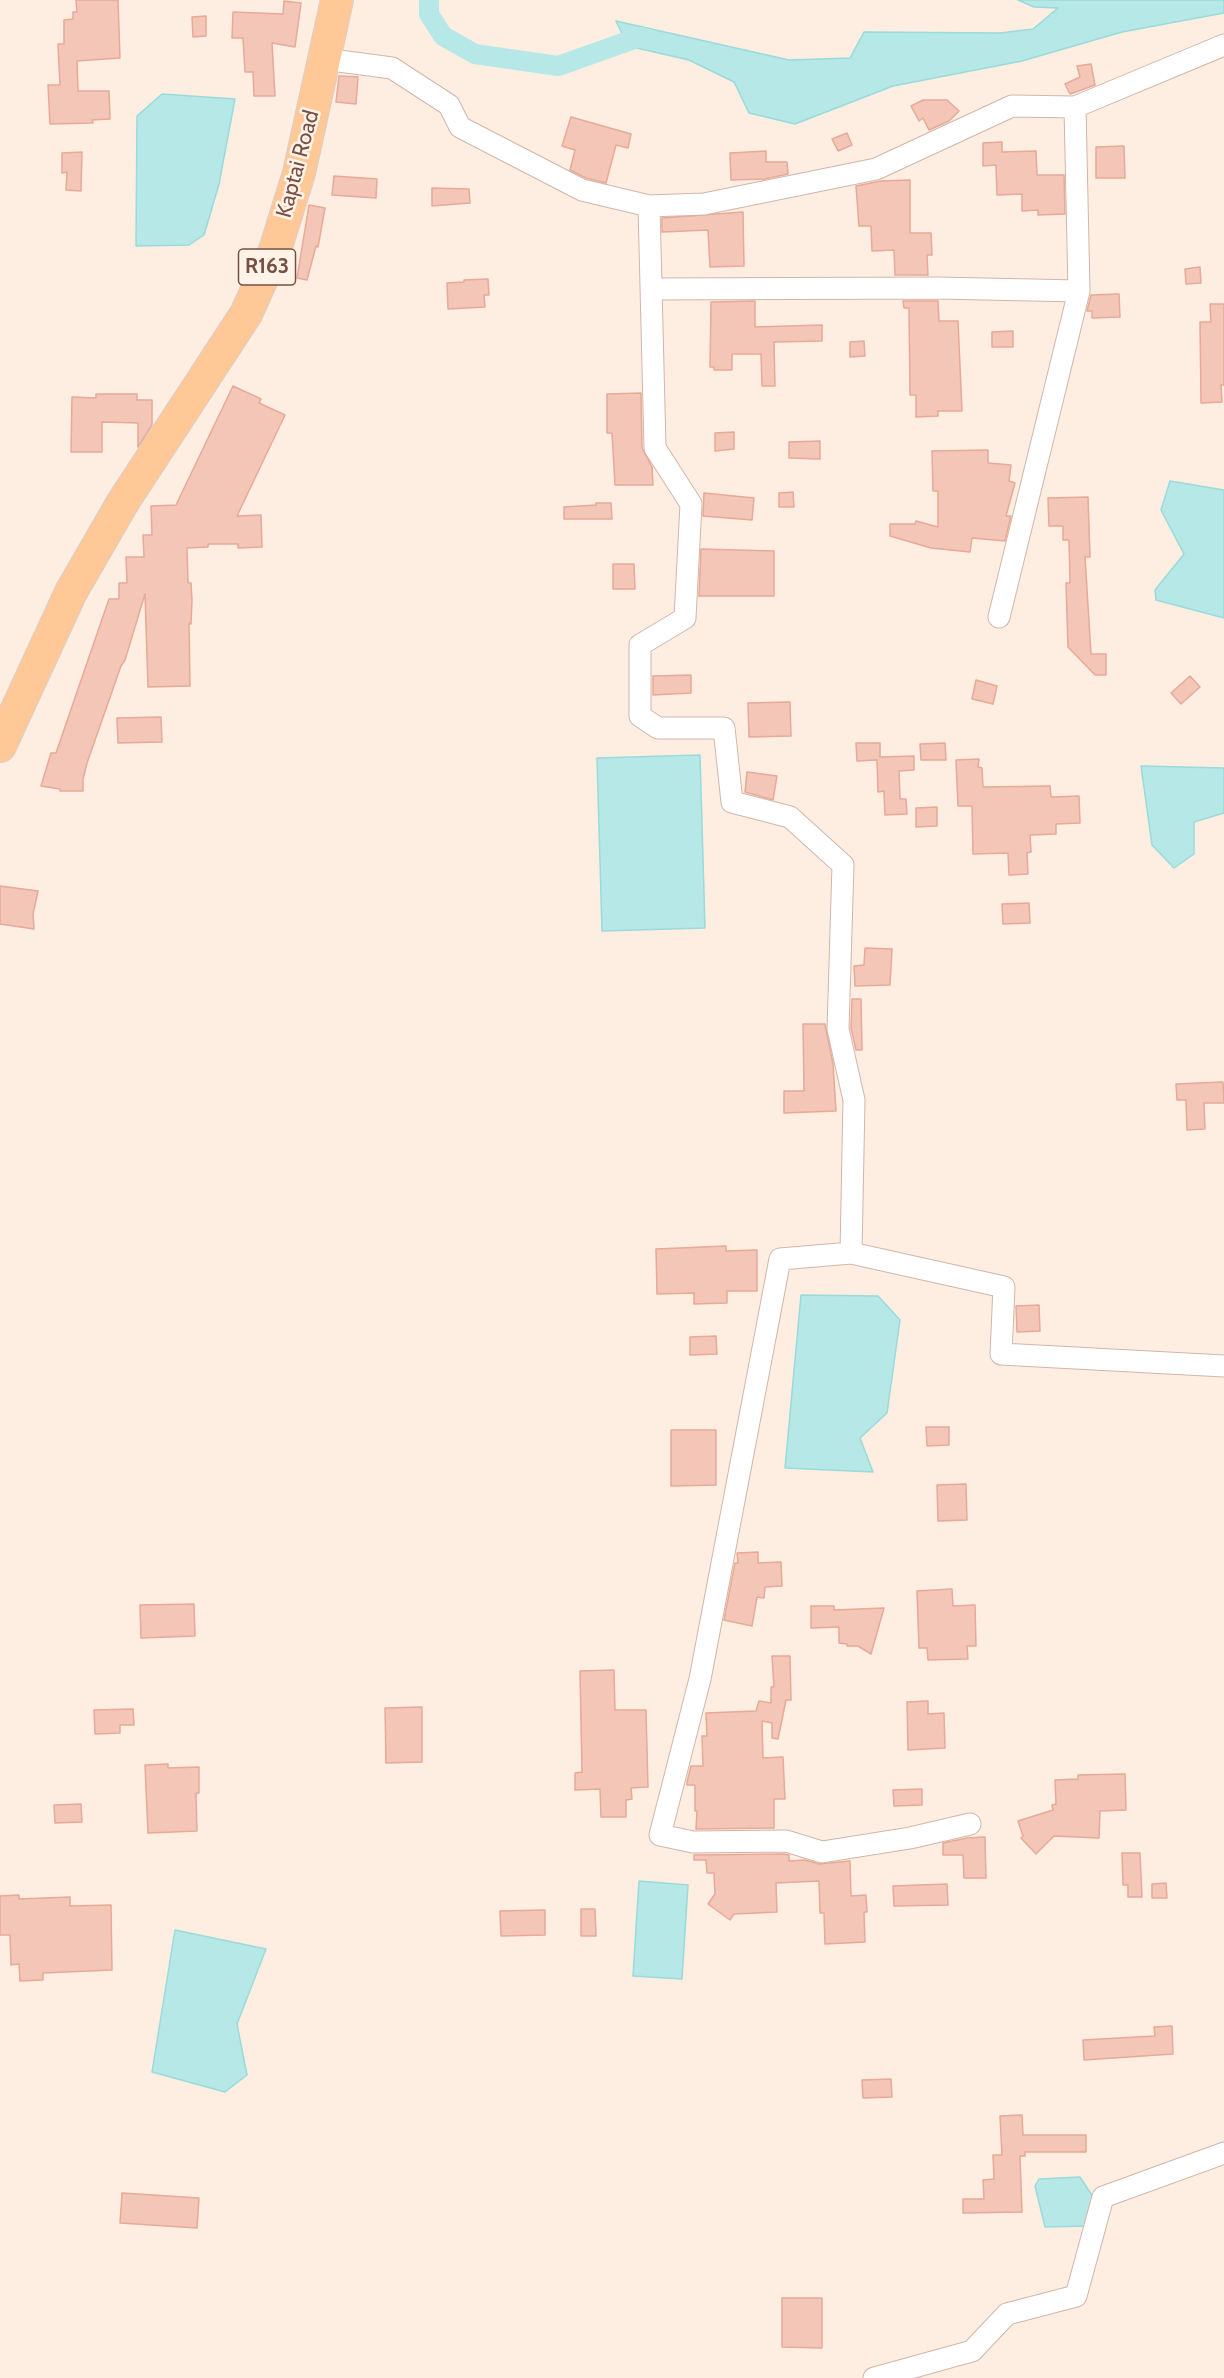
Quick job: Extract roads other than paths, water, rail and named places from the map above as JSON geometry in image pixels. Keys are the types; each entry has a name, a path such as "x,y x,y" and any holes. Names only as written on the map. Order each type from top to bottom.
{"main road":[{"name":"Kaptai Road","path":"0,746 71,592 123,502 246,314 275,250 299,173 338,0"}],"street":[{"path":"324,59 392,68 449,105 460,127 582,190 649,206 704,204 876,169 1012,106 1075,107 1224,45"},
{"path":"999,617 1079,291 1075,107"},
{"path":"649,206 655,448 691,504 685,618 640,645 640,716 658,728 724,728 732,801 790,817 843,865 838,1029 855,1100 851,1253"},
{"path":"651,289 938,288 1079,291"},
{"path":"970,1824 910,1838 822,1852 786,1841 693,1842 660,1835 700,1679 780,1258 851,1253 1004,1287 1001,1354 1224,1366"},
{"path":"874,2378 972,2351 1007,2314 1076,2296 1102,2197 1224,2153"}],"water":[{"path":"1018,0 1224,0 1224,13 1122,32 1022,61 893,86 795,124 749,113 734,82 689,60 628,46 616,21 789,60 850,58 864,32 1000,33 1033,29 1058,8 1034,7"},
{"path":"162,94 235,99 219,184 204,235 189,245 136,246 137,116"},
{"path":"1170,481 1224,490 1224,618 1156,600 1155,590 1184,554 1161,510"},
{"path":"700,755 705,928 602,931 597,758"},
{"path":"1141,766 1224,768 1224,813 1194,822 1194,854 1174,868 1152,845"},
{"path":"801,1295 878,1296 900,1320 887,1413 860,1438 873,1472 785,1468"},
{"path":"639,1881 688,1885 682,1979 633,1976"},
{"path":"175,1930 266,1949 237,2024 247,2075 225,2092 152,2072"},
{"path":"1080,2177 1095,2200 1087,2226 1045,2227 1035,2186 1039,2179"}],"waterway":[{"path":"429,0 429,14 443,36 475,54 558,66 640,37 651,40"}]}
